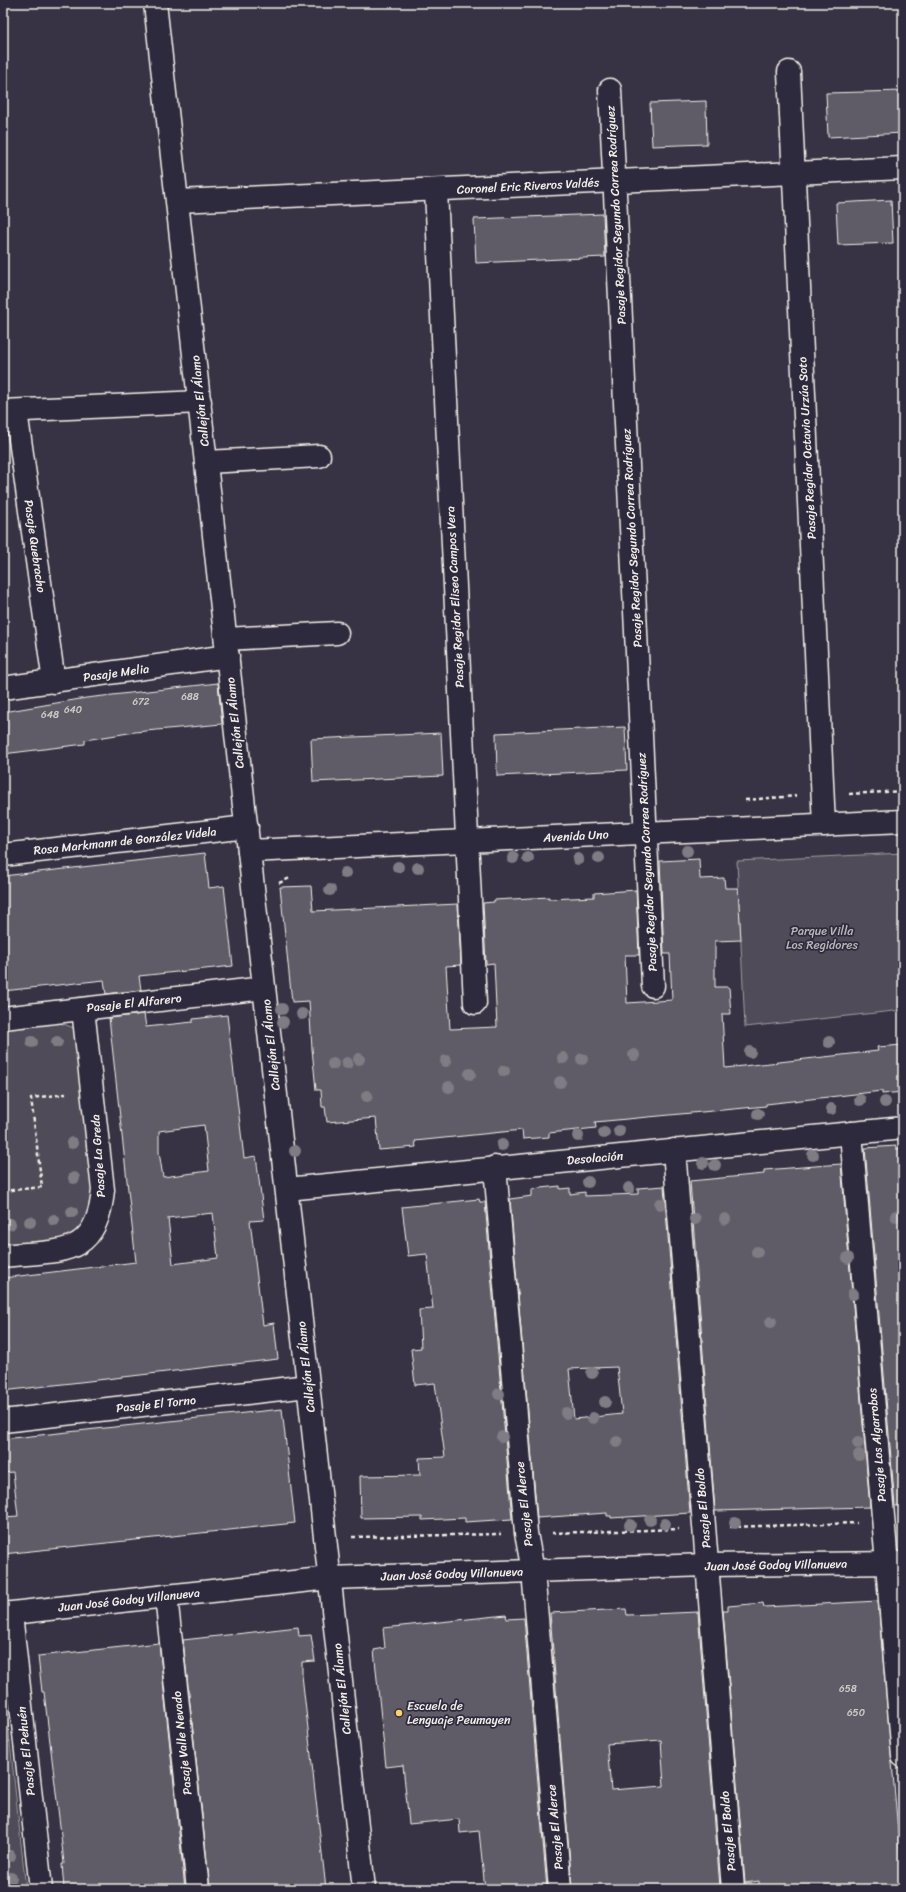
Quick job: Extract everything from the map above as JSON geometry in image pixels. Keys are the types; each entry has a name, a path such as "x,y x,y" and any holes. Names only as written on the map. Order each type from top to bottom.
{"street":[{"name":"Callejón El Álamo","path":"155,3 364,1889"},
{"name":"Pasaje Regidor Octavio Urzúa Soto","path":"789,72 824,825"},
{"name":"Pasaje Regidor Segundo Correa Rodríguez","path":"610,90 653,986"},
{"name":"Coronel Eric Riveros Valdés","path":"178,201 436,191 903,168"},
{"name":"Pasaje Regidor Eliseo Campos Vera","path":"436,191 475,1003"},
{"path":"10,411 200,402"},
{"name":"Pasaje Quebracho","path":"10,411 54,682"},
{"path":"207,462 319,456"},
{"name":"Pasaje Melia","path":"3,688 54,682 227,648 337,633"},
{"name":"Avenida Uno","path":"249,852 903,821"},
{"name":"Rosa Markmann de González Videla","path":"3,855 247,827"},
{"name":"Pasaje El Alfarero","path":"3,1018 264,988"},
{"name":"Pasaje La Greda","path":"3,1256 63,1250 76,1246 86,1238 96,1224 101,1209 103,1190 83,1008"},
{"name":"Desolación","path":"286,1189 903,1128"},
{"name":"Pasaje Los Algarrobos","path":"850,1133 883,1522 895,1563 903,1756"},
{"name":"Pasaje El Boldo","path":"674,1150 733,1889"},
{"name":"Pasaje El Alerce","path":"495,1168 526,1533 533,1571 560,1889"},
{"name":"Pasaje El Torno","path":"3,1421 308,1386"},
{"name":"Juan José Godoy Villanueva","path":"7,1614 330,1578 707,1565 895,1563"},
{"name":"Pasaje Valle Nevado","path":"166,1596 198,1889"},
{"name":"Pasaje El Pehuén","path":"7,1614 41,1889"}],"path":[{"path":"277,885 280,881 287,878 295,878"},
{"path":"3,1191 42,1186 31,1098 92,1090"},
{"path":"325,1538 883,1522"}],"green space":[{"name":"Parque Villa Los Regidores","path":"903,853 903,1010 745,1027 737,861"},
{"path":"58,1022 74,1028 81,1044 97,1190 89,1225 65,1241 3,1248 3,1028"},
{"path":"3,1678 26,1889 3,1889"}],"building":[{"path":"903,91 903,133 828,137 826,93"},
{"path":"706,101 707,144 652,146 650,103"},
{"path":"891,200 893,243 838,245 836,203"},
{"path":"603,214 605,257 476,263 474,219"},
{"path":"218,683 222,724 135,732 85,740 85,744 3,754 3,712 86,698"},
{"path":"625,727 627,770 497,776 496,733"},
{"path":"441,733 443,776 313,782 311,739"},
{"path":"205,853 209,888 224,886 233,966 139,976 141,990 106,994 104,980 3,991 3,876"},
{"path":"699,859 700,879 724,878 725,888 738,888 741,940 715,941 715,987 729,987 731,1014 722,1014 725,1068 878,1051 877,1047 903,1045 903,1092 882,1094 882,1091 766,1104 766,1106 595,1122 596,1128 549,1133 549,1137 523,1139 522,1130 415,1141 416,1147 379,1150 376,1118 327,1122 325,1107 322,1107 321,1090 316,1090 309,1001 292,1002 280,887 311,886 313,911 458,904 461,965 446,966 450,1029 497,1027 494,963 486,964 483,903 494,902 494,900 549,897 549,899 594,897 594,893 636,890 639,955 625,955 627,1003 672,1000 670,954 664,954 660,861"},
{"path":"144,1014 146,1027 193,1022 193,1019 227,1015 244,1158 256,1156 264,1220 250,1221 263,1325 274,1323 278,1359 3,1391 3,1278 136,1262 109,1018","holes":["204,1125 209,1171 163,1177 159,1152 159,1131","213,1213 218,1258 173,1264 168,1218"]},
{"path":"896,1146 896,1149 903,1148 903,1506 895,1506 865,1148"},
{"path":"841,1164 870,1507 715,1511 690,1181 764,1174 764,1170"},
{"path":"560,1186 560,1189 570,1188 570,1194 585,1192 585,1196 638,1194 638,1188 664,1186 690,1513 611,1518 611,1516 607,1516 607,1513 537,1518 510,1199 532,1196 532,1189","holes":["617,1367 622,1414 574,1419 569,1369"]},
{"path":"479,1199 480,1202 485,1202 512,1519 465,1522 465,1518 422,1520 422,1517 361,1518 360,1476 420,1475 419,1458 445,1457 435,1383 415,1385 411,1349 421,1348 419,1310 433,1309 427,1254 408,1256 402,1207"},
{"path":"282,1409 295,1523 3,1554 3,1517 18,1516 13,1472 3,1473 3,1439"},
{"path":"878,1601 903,1889 759,1889 759,1881 745,1883 723,1611 728,1611 728,1606 763,1603 764,1607"},
{"path":"626,1609 627,1615 698,1612 720,1887 710,1889 572,1889 550,1613","holes":["661,1740 664,1786 611,1790 607,1744"]},
{"path":"506,1615 507,1619 524,1618 547,1889 485,1889 479,1831 460,1833 459,1819 409,1824 403,1765 386,1767 374,1650 385,1648 383,1628"},
{"path":"298,1627 299,1636 311,1635 315,1661 302,1662 302,1675 326,1889 210,1889 183,1640"},
{"path":"159,1643 185,1889 64,1889 62,1864 64,1864 60,1826 44,1692 42,1692 38,1656"}],"place":[{"name":"Escuela de Lenguaje Peumayen","path":"399,1713"}]}
